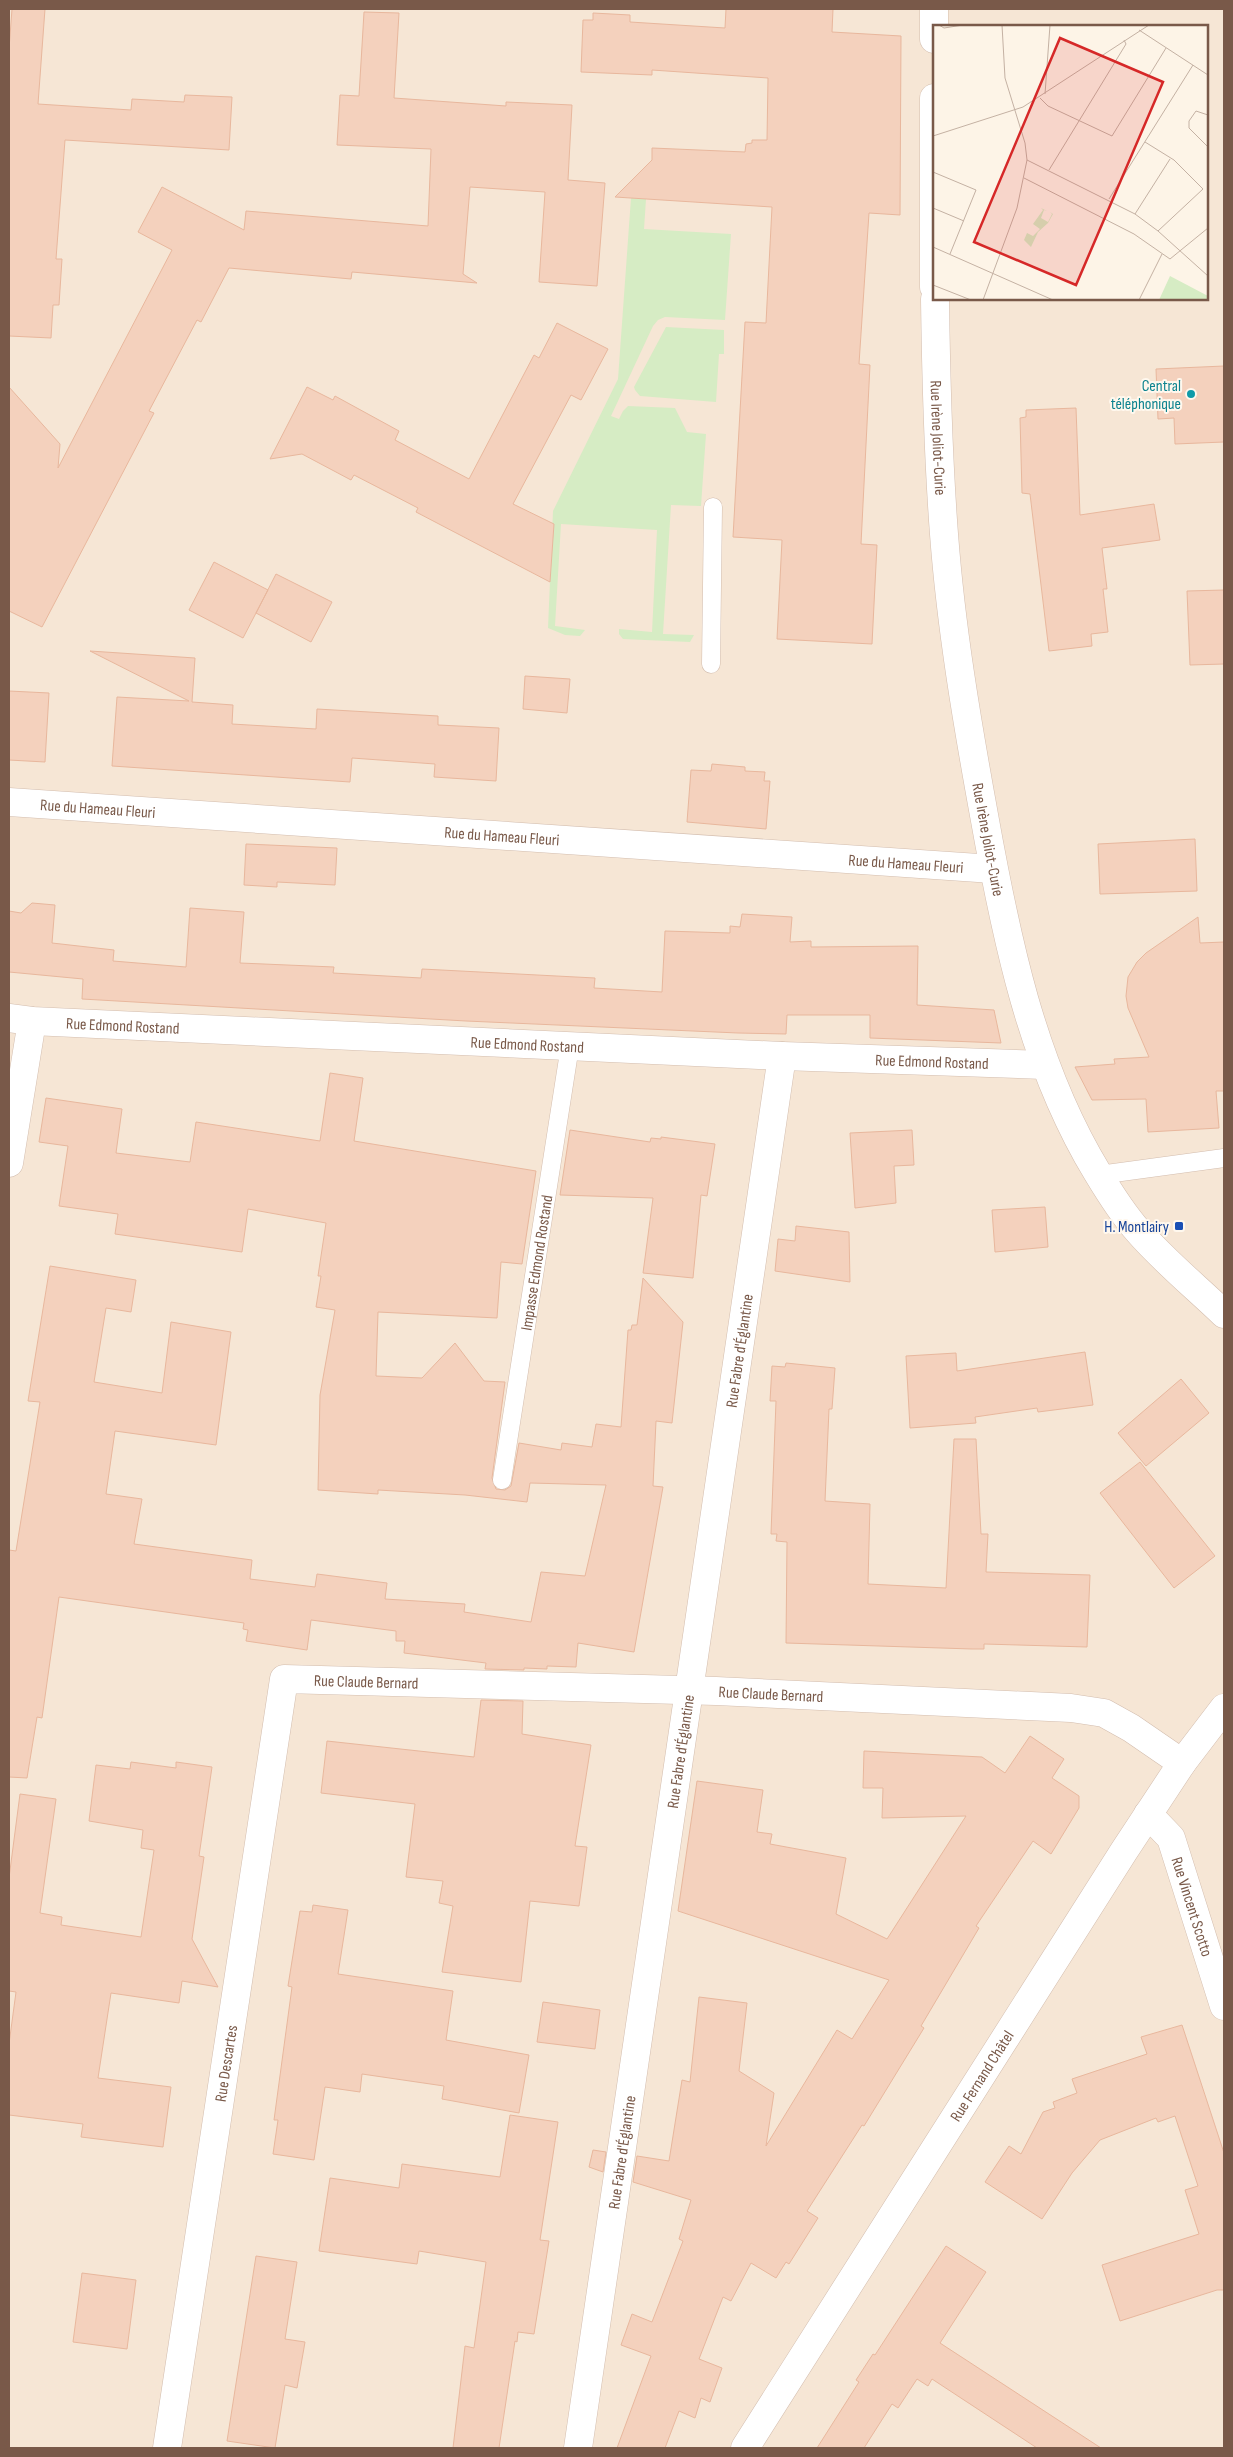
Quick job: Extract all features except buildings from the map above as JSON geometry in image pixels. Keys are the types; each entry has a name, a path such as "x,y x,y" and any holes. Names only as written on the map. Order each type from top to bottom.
{"street":[{"path":"934,9 934,25"},
{"name":"Rue Irène Joliot-Curie","path":"934,300 937,413 945,545 960,680 993,869 1017,972 1044,1065 1077,1136 1099,1175 1137,1230 1224,1314"},
{"name":"Rue du Hameau Fleuri","path":"9,802 993,869"},
{"path":"9,1163 20,1020"},
{"name":"Rue Edmond Rostand","path":"20,1020 782,1056 1044,1065"},
{"name":"Rue Fabre d'Églantine","path":"578,2448 782,1056"},
{"name":"Rue Claude Bernard","path":"284,1678 689,1690 1071,1708 1104,1713 1131,1728 1182,1763"},
{"name":"Rue Descartes","path":"167,2448 284,1678"},
{"name":"Rue Fernand Châtel","path":"745,2448 1148,1814 1182,1763 1224,1708"},
{"name":"Rue Vincent Scotto","path":"1148,1814 1171,1838 1224,2006"}],"lane":[{"path":"711,664 712,507"},
{"name":"Impasse Edmond Rostand","path":"502,1480 570,1046"},
{"path":"1099,1175 1224,1158"}],"shaded area":[{"path":"9,9 1224,9 1224,2448 9,2448"}],"green space":[{"path":"631,198 646,199 644,229 731,234 725,320 665,317 658,320 653,326 611,416 619,419 628,406 675,408 687,432 706,434 701,506 671,505 663,634 694,635 690,642 623,639 619,634 619,629 652,632 657,530 561,524 555,626 585,630 580,636 565,635 548,628 553,511 618,379"},
{"path":"666,327 724,330 724,354 719,354 716,402 640,396 635,390 634,387"}],"place":[{"name":"Central téléphonique","path":"1191,394"},
{"name":"H. Montlairy","path":"1179,1226"}]}
